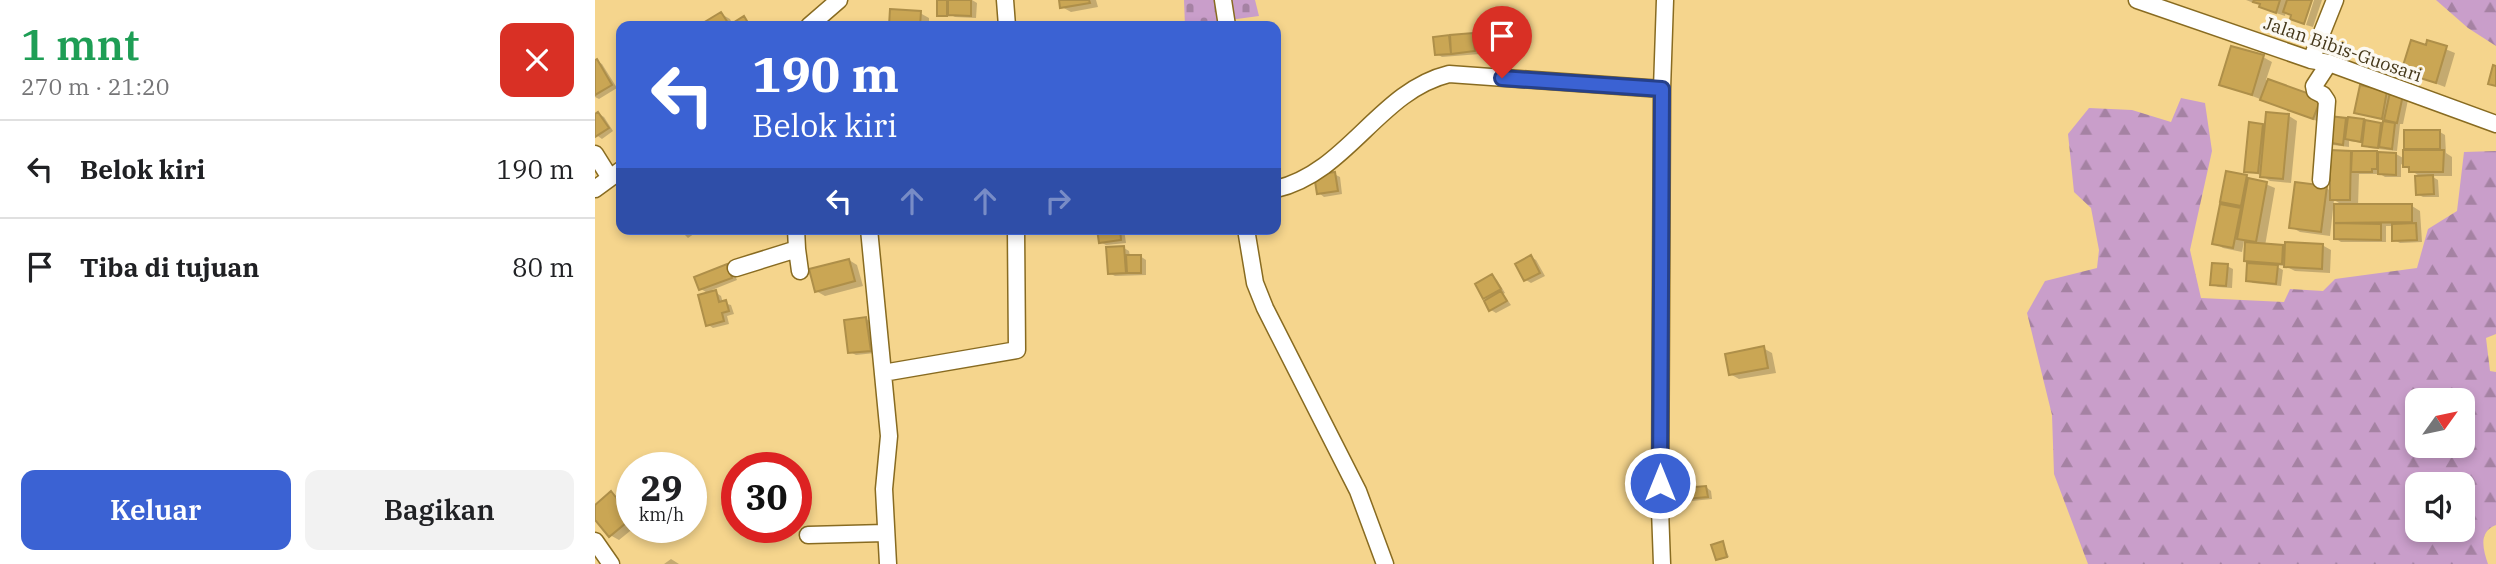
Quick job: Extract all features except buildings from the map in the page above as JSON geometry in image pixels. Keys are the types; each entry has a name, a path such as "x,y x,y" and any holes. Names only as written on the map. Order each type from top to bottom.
{"street":[{"path":"815,21 839,0"},
{"path":"1005,0 1007,21"},
{"path":"1223,0 1226,21"},
{"path":"1662,564 1662,89 1665,0"},
{"name":"Jalan Bibis-Guosari","path":"2137,0 2311,60 2329,62 2496,124"},
{"path":"2311,60 2335,0"},
{"path":"2321,180 2327,101 2315,91 2314,86 2329,62"},
{"path":"1281,188 1292,185 1325,167 1403,96 1431,79 1449,74 1662,89"},
{"path":"595,154 616,174 595,189"},
{"path":"796,235 800,271"},
{"path":"870,235 889,436 884,489 888,564"},
{"path":"883,373 1017,350 1017,235"},
{"path":"1247,235 1255,283 1265,308 1358,491 1385,564"},
{"path":"736,268 797,249"},
{"path":"812,535 885,533"},
{"path":"595,541 611,564"}],"green space":[{"path":"1184,0 1255,0 1259,16 1222,21 1185,21"},
{"path":"2436,0 2496,0 2496,46 2468,28"},
{"path":"2181,98 2205,103 2212,151 2190,250 2201,298 2284,302 2290,289 2323,291 2335,279 2417,268 2428,229 2457,211 2464,152 2496,151 2496,334 2486,338 2490,371 2496,372 2496,525 2484,536 2488,564 2088,564 2054,474 2052,415 2027,313 2045,281 2097,268 2099,250 2091,208 2074,192 2068,134 2089,108 2132,110 2171,122"}],"route":[{"path":"1502,78 1662,89 1660,483"}]}
